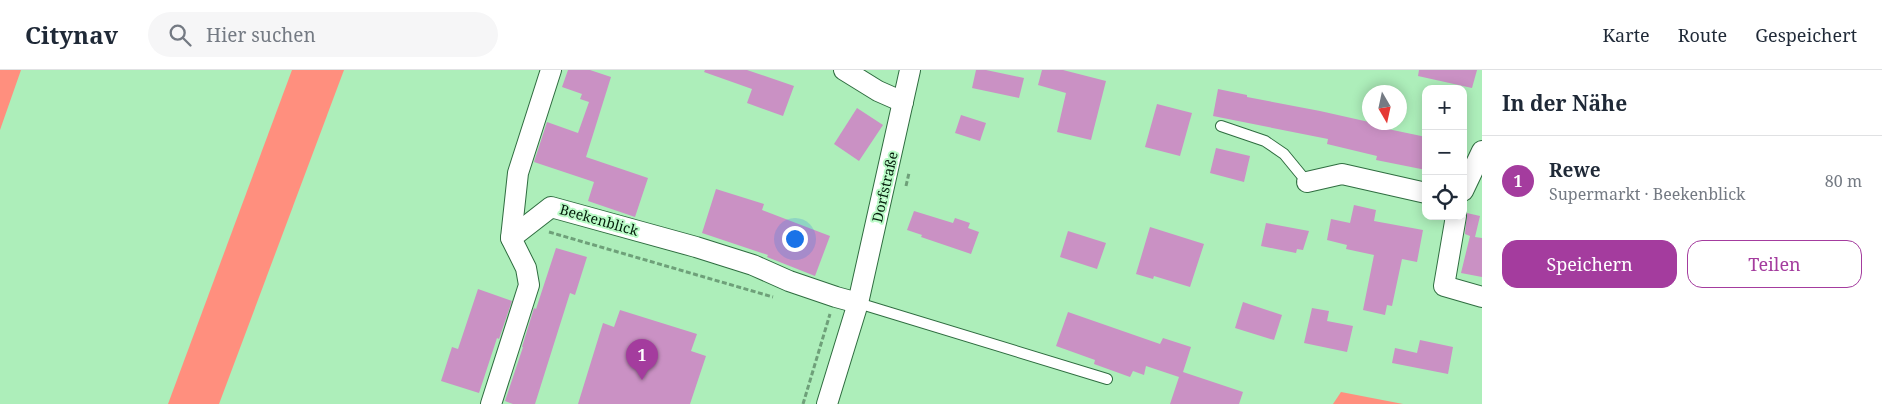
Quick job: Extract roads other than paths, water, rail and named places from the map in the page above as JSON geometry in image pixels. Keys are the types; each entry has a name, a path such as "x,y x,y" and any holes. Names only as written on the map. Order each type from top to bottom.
{"street":[{"path":"491,404 529,285 526,268 511,238 518,173 551,70"},
{"path":"844,70 878,91 903,102"},
{"name":"Dorfstraße","path":"827,404 858,303 910,70"},
{"path":"1467,183 1482,151"},
{"path":"1307,182 1342,174 1422,192"},
{"name":"Beekenblick","path":"511,238 551,207 696,247 752,265 836,298 858,303"},
{"path":"1455,220 1444,286 1482,297"}],"lane":[{"path":"1221,126 1265,141 1284,154 1307,182"},
{"path":"858,303 1107,379"}],"place":[{"name":"Rewe","path":"642,380"}]}
